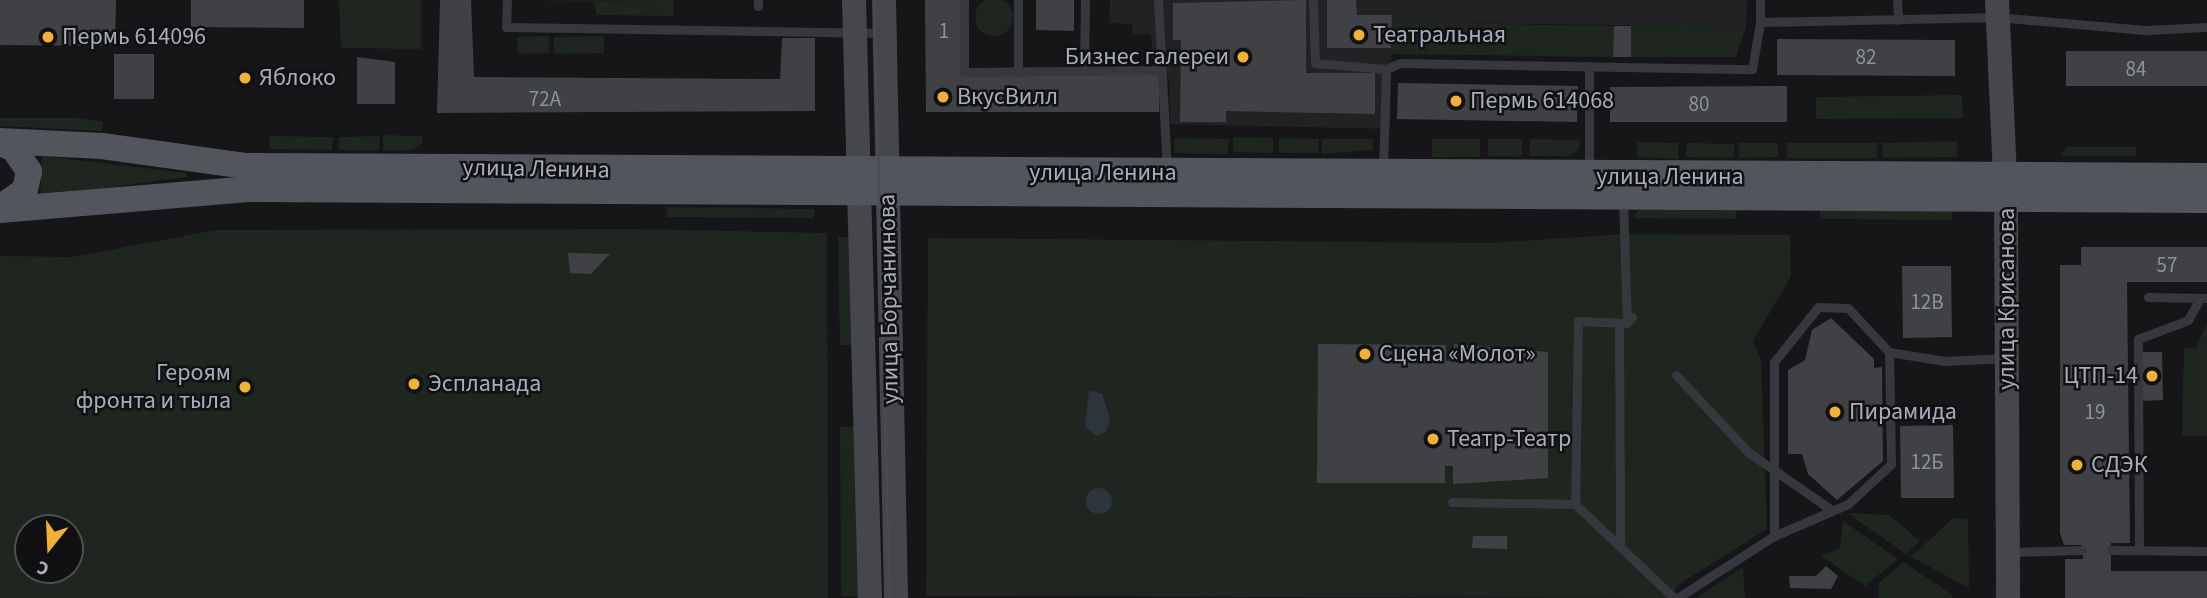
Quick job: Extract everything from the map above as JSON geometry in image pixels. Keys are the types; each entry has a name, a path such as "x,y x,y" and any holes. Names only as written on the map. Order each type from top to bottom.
{"main road":[{"name":"улица Борчанинова","path":"854,0 870,598"},
{"name":"улица Борчанинова","path":"884,0 896,598"},
{"name":"улица Крисанова","path":"1997,8 2006,189 2008,598"},
{"name":"улица Ленина","path":"0,142 103,146 247,166 860,183"},
{"name":"улица Ленина","path":"0,142 14,149 29,171 20,196 0,209"},
{"name":"улица Ленина","path":"888,183 1167,174 1383,174 2006,189 2207,200"},
{"name":"улица Ленина","path":"0,209 251,189 888,183 1623,197 2006,189 2207,176"}],"lane":[{"path":"507,0 506,27 885,33"},
{"path":"964,0 964,72 1159,70"},
{"path":"1018,0 1018,72"},
{"path":"1084,71 1085,0"},
{"path":"1158,0 1159,70 1167,174"},
{"path":"1312,0 1315,63 1386,69 1400,64 1752,69 1760,22 1760,0"},
{"path":"1897,0 1898,20"},
{"path":"1760,22 1898,20 1997,8 2147,30 2207,27"},
{"path":"1589,66 1589,177"},
{"path":"1383,174 1386,69"},
{"path":"1620,542 1626,321 1623,197"},
{"path":"2148,298 2203,298"},
{"path":"2138,550 2138,339 2188,320 2203,298"},
{"path":"1774,536 1774,362 1818,307 1848,309 1889,352 1945,361 2007,358"},
{"path":"1575,504 1578,321 1626,321"},
{"path":"1452,502 1575,504 1620,542 1676,598 1774,536 1833,512 1891,464 1889,352"},
{"path":"1676,375 1748,452 1833,512"},
{"path":"2008,552 2082,550"},
{"path":"2111,550 2207,551"}],"shaded area":[{"path":"994,-2 1007,4 1013,17 1007,30 994,36 981,30 975,17 981,4"},
{"path":"339,0 421,0 421,49 341,48"},
{"path":"674,0 673,16 597,15 594,2 522,1"},
{"path":"1110,0 1747,0 1746,27 1392,22 1390,129 1170,124 1169,78 1153,66 1151,35 1133,34 1132,24 1109,23"},
{"path":"1392,22 1614,26 1613,57 1391,54"},
{"path":"1631,25 1746,27 1736,57 1631,57"},
{"path":"549,36 549,53 518,54 517,37"},
{"path":"604,36 604,53 554,54 554,37"},
{"path":"1962,95 1963,118 1816,119 1816,97"},
{"path":"0,118 79,118 103,122 102,131 0,126"},
{"path":"383,135 422,136 423,142 413,150 383,150"},
{"path":"269,136 333,137 332,150 270,149"},
{"path":"380,136 379,150 338,150 339,137"},
{"path":"1233,137 1273,138 1273,153 1233,152"},
{"path":"1174,138 1229,139 1228,154 1174,153"},
{"path":"1279,138 1319,139 1318,153 1279,153"},
{"path":"1322,139 1373,139 1373,150 1322,154"},
{"path":"1432,139 1480,139 1480,157 1432,157"},
{"path":"1488,139 1522,139 1522,156 1488,156"},
{"path":"1530,139 1580,140 1579,150 1569,156 1529,156"},
{"path":"1957,141 1957,157 1883,158 1882,143"},
{"path":"1637,142 1678,143 1678,159 1637,157"},
{"path":"1687,143 1734,144 1734,158 1686,157"},
{"path":"1739,143 1778,143 1778,157 1739,158"},
{"path":"1787,143 1877,143 1877,158 1787,158"},
{"path":"2066,147 2135,147 2137,156 2061,156"},
{"path":"42,156 187,173 187,177 40,197"},
{"path":"667,207 814,209 814,218 667,217"},
{"path":"1639,209 1736,210 1736,219 1633,218"},
{"path":"1820,210 1952,210 1952,220 1820,219"},
{"name":"Эспланада","path":"636,229 827,233 828,598 0,598 0,256 72,257 216,230"},
{"path":"1625,234 1790,235 1791,276 1753,341 1761,360 1767,529 1678,585 1670,598 926,596 928,238 1489,243"},
{"path":"838,237 855,237 858,345 840,345"},
{"path":"2207,324 2207,436 2182,436 2184,348 2196,348"},
{"path":"1089,390 1102,394 1110,419 1106,432 1096,436 1085,426"},
{"path":"840,427 863,427 860,597 841,596"},
{"path":"1099,488 1108,492 1112,501 1108,510 1099,514 1090,510 1086,501 1090,492"},
{"path":"1847,513 1889,515 1920,541 1906,554"},
{"path":"1953,518 1968,519 1969,588 1911,557"},
{"path":"1843,521 1898,559 1865,586 1821,556 1840,548"},
{"path":"1903,562 1953,595 1952,598 1879,598 1879,583"},
{"path":"1743,567 1745,598 1696,598"}],"building":[{"path":"0,0 116,0 115,46 0,45"},
{"path":"191,0 304,0 304,28 191,27"},
{"path":"440,0 471,0 474,77 780,79 782,38 815,38 815,111 437,113"},
{"path":"925,0 962,0 960,75 1159,75 1159,112 926,112"},
{"path":"1036,0 1074,0 1074,31 1036,30"},
{"name":"Бизнес галереи","path":"1306,0 1306,73 1375,73 1375,114 1226,111 1226,122 1180,122 1181,40 1173,40 1173,3"},
{"name":"Театральная","path":"1327,0 1356,0 1357,15 1392,15 1391,48 1327,48"},
{"path":"1614,26 1631,26 1631,57 1613,57"},
{"path":"1777,39 1955,40 1955,76 1777,75"},
{"path":"2066,51 2207,51 2207,86 2066,86"},
{"path":"114,54 154,54 154,99 114,99"},
{"path":"357,57 395,62 395,104 357,104"},
{"path":"1398,83 1578,86 1577,122 1397,119"},
{"path":"1787,86 1787,122 1610,122 1610,87"},
{"path":"2081,247 2207,247 2207,282 2127,282 2130,543 2111,543 2111,571 2207,571 2207,598 2065,598 2065,559 2083,559 2082,545 2064,545 2060,533 2060,265 2081,265"},
{"path":"568,253 610,254 591,274 570,273"},
{"path":"1902,266 1951,266 1952,337 1903,338"},
{"name":"Пирамида","path":"1831,318 1874,359 1874,368 1882,367 1883,461 1837,500 1808,474 1802,454 1788,454 1788,370 1805,360 1812,330"},
{"name":"Театр-Театр","path":"1318,344 1446,345 1446,361 1454,361 1454,344 1548,352 1548,478 1453,484 1453,466 1445,466 1445,483 1317,483"},
{"name":"ЦТП-14","path":"2142,352 2162,352 2163,400 2142,401"},
{"path":"1953,425 1954,498 1901,498 1900,426"},
{"path":"1473,536 1507,536 1507,549 1472,548"},
{"path":"1826,566 1838,576 1831,589 1790,588 1789,576 1816,576"}],"tram line":[{"path":"874,0 890,598"}],"place":[{"name":"Театральная","path":"1359,35"},
{"name":"Пермь 614096","path":"48,37"},
{"name":"Бизнес галереи","path":"1243,57"},
{"name":"Яблоко","path":"245,78"},
{"name":"ВкусВилл","path":"943,97"},
{"name":"Пермь 614068","path":"1456,101"},
{"name":"Сцена «Молот»","path":"1365,354"},
{"name":"ЦТП-14","path":"2152,376"},
{"name":"Эспланада","path":"414,384"},
{"name":"Героям фронта и тыла","path":"245,387"},
{"name":"Пирамида","path":"1835,412"},
{"name":"Театр-Театр","path":"1433,439"},
{"name":"СДЭК","path":"2077,465"}]}
